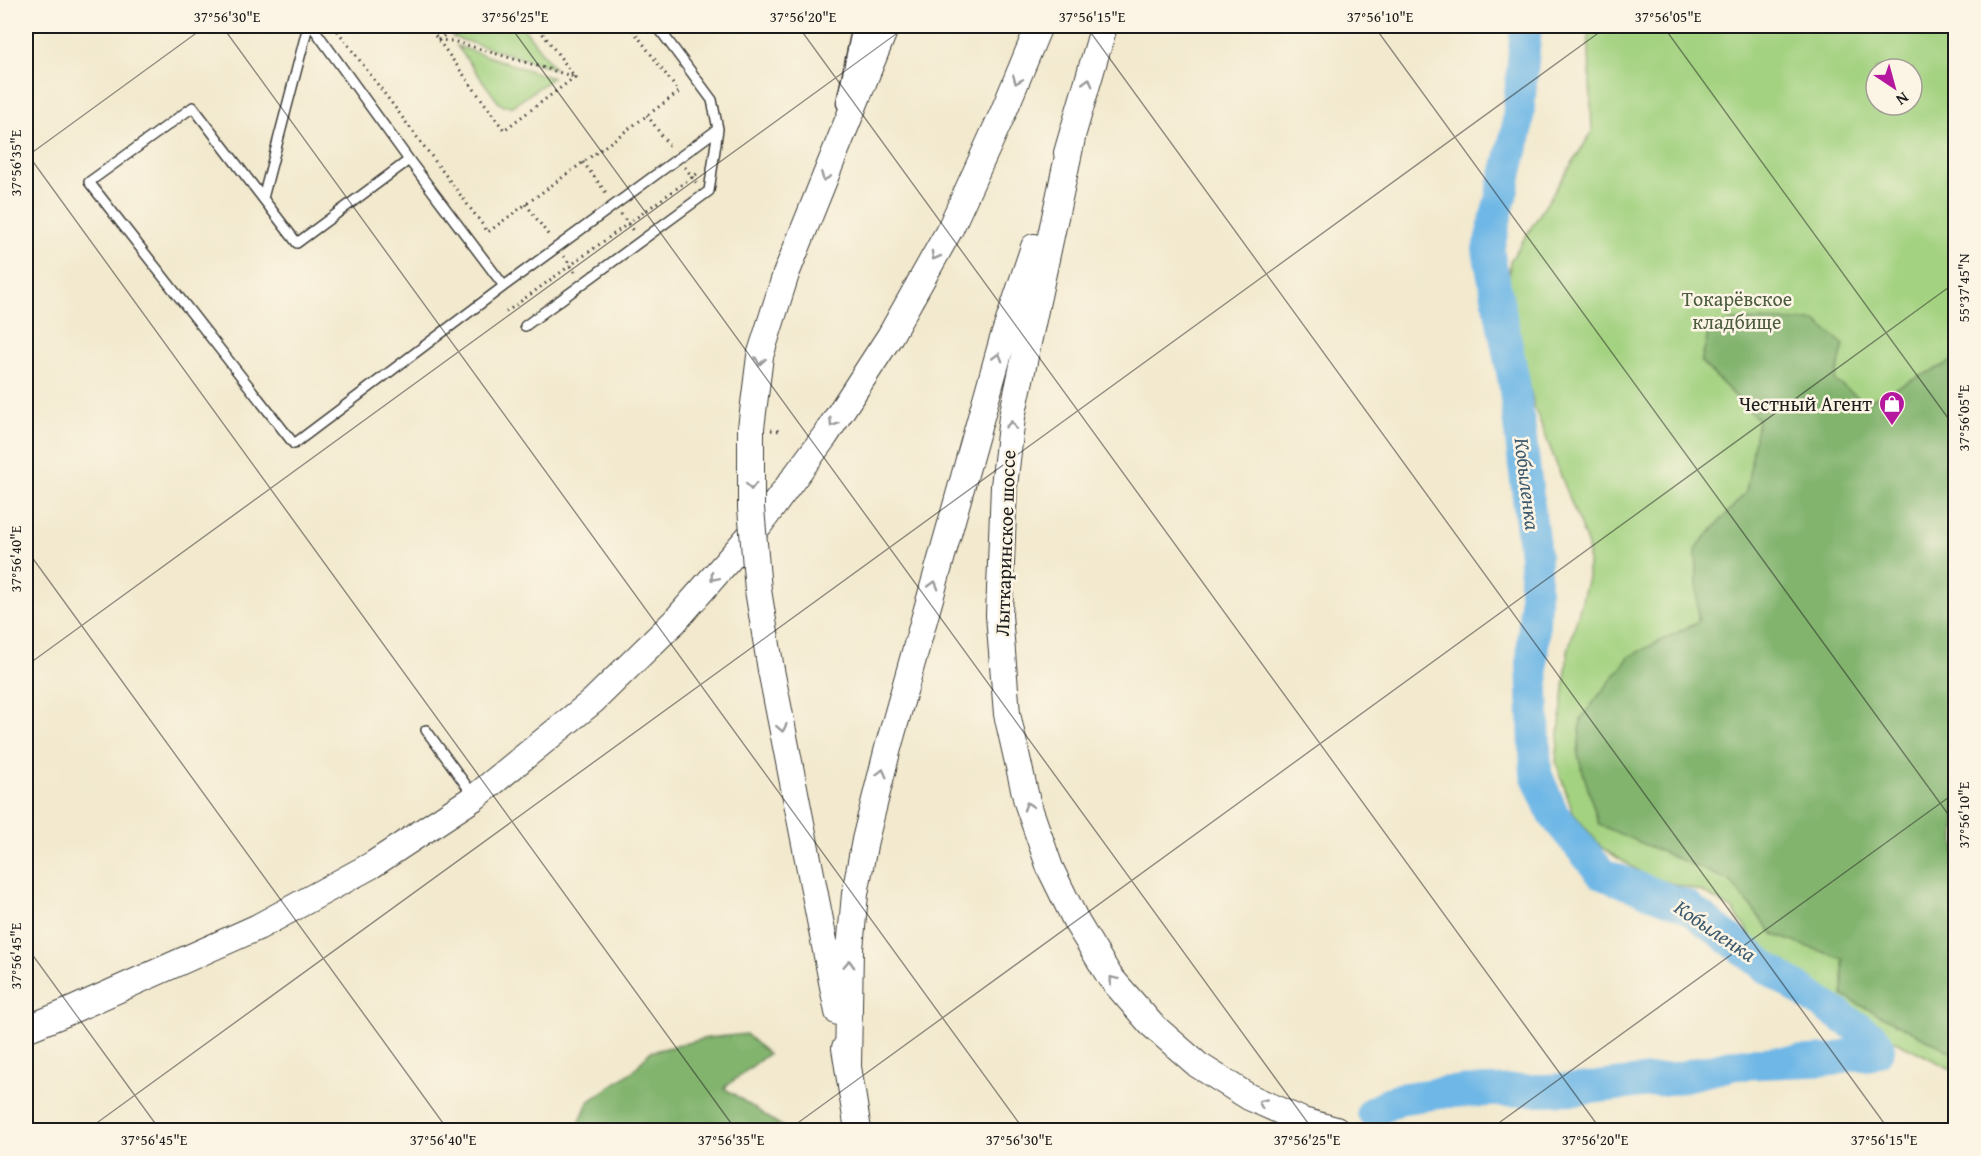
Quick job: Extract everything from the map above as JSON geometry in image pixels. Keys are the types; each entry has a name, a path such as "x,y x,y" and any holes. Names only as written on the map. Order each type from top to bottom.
{"main road":[{"name":"Лыткаринское шоссе","path":"858,1131 848,1065 771,670 758,590 751,508 751,428 760,356 786,274 886,26"},
{"path":"26,1029 258,927 372,865 476,798 593,701 675,621 760,524 818,445 890,336 950,229 1040,26"},
{"name":"Лыткаринское шоссе","path":"848,1065 849,949 855,894 865,840 888,748 1002,342 1072,138 1104,26"},
{"name":"Лыткаринское шоссе","path":"1072,138 1012,417 1004,486 999,615 1007,714 1026,802 1050,868 1077,923 1110,977 1151,1024 1198,1065 1249,1098 1303,1121 1336,1131"}],"street":[{"path":"840,138 862,26"}],"lane":[{"path":"310,26 504,286"},
{"path":"263,198 310,26"},
{"path":"525,326 709,191 718,129 712,100 657,26"},
{"path":"410,160 297,243 193,107 90,182 294,444 718,129"},
{"path":"426,730 476,798"}],"path":[{"path":"334,26 488,232 679,92 630,26"},
{"path":"428,26 504,130 575,77"},
{"path":"438,40 458,26"},
{"path":"537,26 575,77"},
{"path":"438,40 453,41 575,77"},
{"path":"506,312 714,161"}],"green space":[{"path":"469,26 522,26 554,68 452,37"},
{"name":"Токарёвское кладбище","path":"1588,26 1955,26 1955,1071 1842,1014 1767,958 1732,909 1703,892 1648,877 1602,848 1573,813 1556,762 1568,651 1588,578 1588,546 1534,406 1508,284 1510,261 1592,132"},
{"path":"457,46 552,78 513,106 504,106 499,103"},
{"path":"1737,320 1816,321 1844,345 1835,381 1866,402 1955,360 1955,1054 1843,996 1843,959 1774,935 1730,881 1599,825 1578,756 1581,718 1630,656 1698,622 1696,548 1746,492 1758,419 1701,362 1709,330"},
{"path":"746,1034 768,1054 724,1088 783,1127 782,1130 576,1130 588,1102 633,1071 650,1052 707,1038"}],"waterway":[{"name":"Кобыленка","path":"1373,1112 1398,1099 1448,1092 1581,1089 1676,1078 1736,1064 1834,1060 1849,1055 1869,1055 1879,1049 1871,1036 1769,969 1686,906 1602,874 1553,814 1536,774 1532,662 1535,555 1514,382 1488,250 1517,130 1526,26"}],"place":[{"name":"Честный Агент","path":"1892,427"}]}
